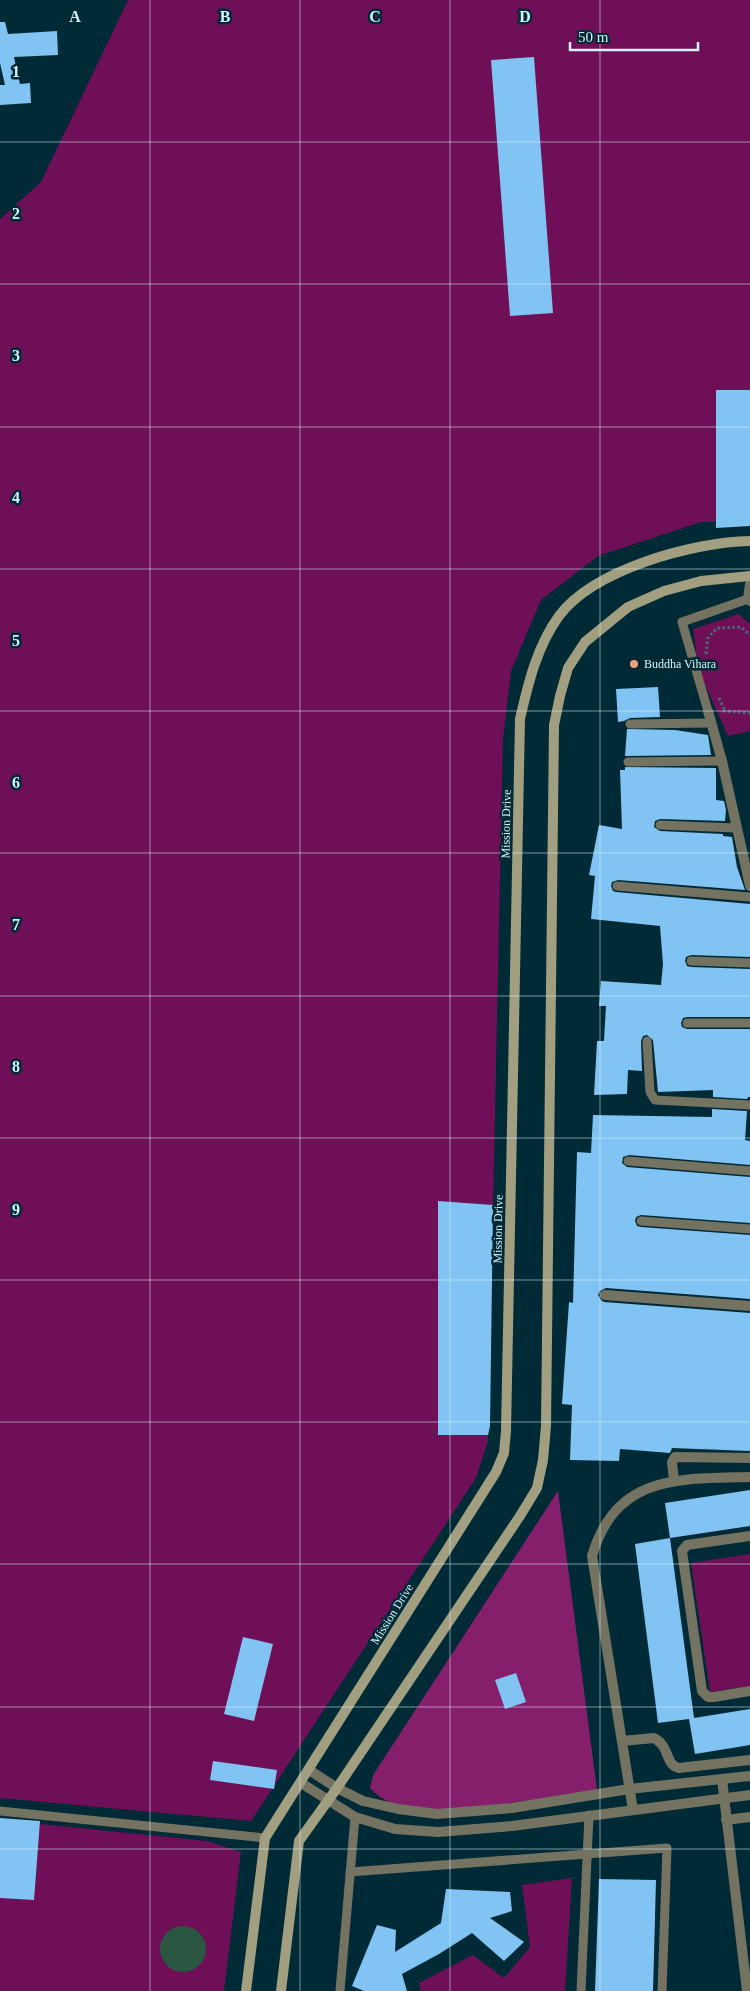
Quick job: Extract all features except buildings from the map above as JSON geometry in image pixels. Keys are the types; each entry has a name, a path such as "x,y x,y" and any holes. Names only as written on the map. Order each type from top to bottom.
{"street":[{"name":"Mission Drive","path":"246,1991 265,1838 496,1472 504,1453 506,1431 520,719 528,680 544,643 559,616 582,593 615,575 649,561 697,548 730,542 750,542"},
{"path":"281,1991 300,1841 537,1488 543,1460 546,1426 554,725 568,668 585,642 628,608 664,591 701,581 750,576"},
{"path":"749,600 750,584"},
{"path":"708,711 722,761 750,886"},
{"path":"606,1295 750,1306"},
{"path":"674,1481 672,1462 675,1458 750,1458"},
{"path":"633,1810 592,1556 598,1537 620,1505 637,1493 674,1481 750,1478"},
{"path":"750,1536 687,1545 682,1551 702,1691 708,1697 714,1697 750,1691"},
{"path":"622,1741 654,1738 664,1746 671,1763 679,1768 750,1760"},
{"path":"308,1770 363,1801 398,1809 437,1814 512,1808 629,1790 750,1776"},
{"path":"722,1779 747,1991"},
{"path":"301,1783 356,1817 395,1829 438,1832 512,1826 750,1795"},
{"path":"512,1808 512,1826"},
{"path":"726,1820 750,1817"}],"lane":[{"path":"708,711 682,622 749,600"},
{"path":"630,724 711,723"},
{"path":"628,762 722,761"},
{"path":"660,825 736,828"},
{"path":"617,886 750,897"},
{"path":"691,961 750,963"},
{"path":"687,1023 750,1024"},
{"path":"646,1042 650,1092 655,1100 750,1105"},
{"path":"628,1161 750,1171"},
{"path":"642,1221 750,1229"},
{"path":"0,1811 265,1838"},
{"path":"581,1991 589,1815"},
{"path":"340,1991 356,1817"},
{"path":"350,1872 667,1848 662,1991"}],"path":[{"path":"706,661 708,638 717,628 741,627 750,635"},
{"path":"717,693 724,711"},
{"path":"708,711 750,713"}],"shaded area":[{"path":"128,0 750,0 750,522 701,522 598,556 541,600 511,671 503,739 488,1441 476,1478 251,1821 0,1798 0,219 41,182"},
{"path":"739,614 750,624 750,731 728,736 699,671 693,629"},
{"path":"558,1491 597,1790 481,1808 440,1812 420,1811 401,1807 384,1800 370,1788 373,1775"},
{"path":"750,1554 750,1686 710,1692 691,1563"},
{"path":"0,1820 207,1841 241,1852 224,1991 0,1991"},
{"path":"572,1878 565,1991 421,1991 419,1983 473,1955 504,1978 530,1947 522,1885"},
{"path":"179,1926 187,1926 196,1930 202,1936 206,1949 202,1962 196,1968 187,1972 179,1972 170,1968 164,1962 160,1953 160,1945 164,1936 170,1930"}],"place":[{"name":"Buddha Vihara","path":"634,664"}]}
